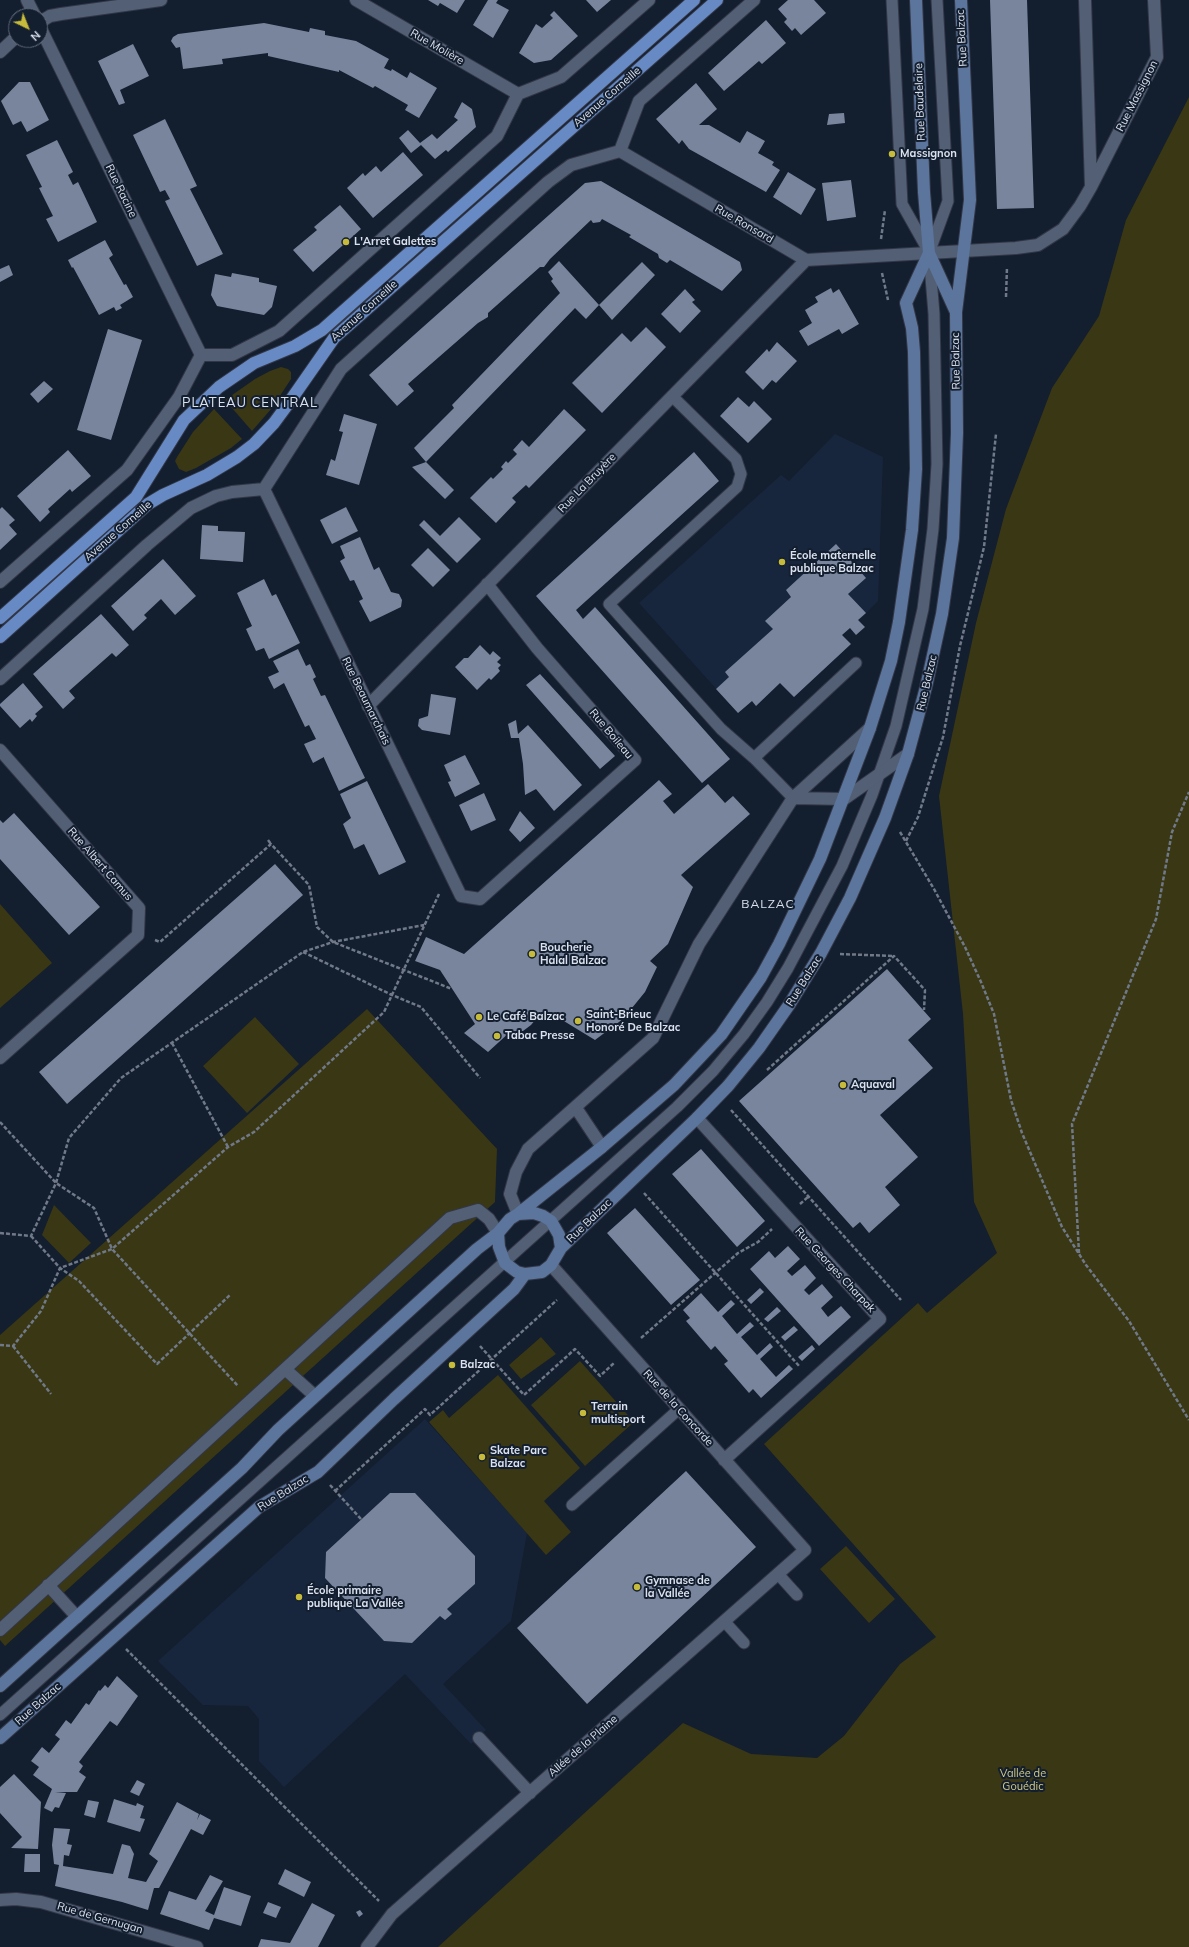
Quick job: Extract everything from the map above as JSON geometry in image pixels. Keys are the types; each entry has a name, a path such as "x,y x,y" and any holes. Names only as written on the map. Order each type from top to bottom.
{"main road":[{"name":"Avenue Corneille","path":"0,618 136,497 184,420 219,387 254,363 295,346 322,330 694,0"},
{"name":"Avenue Corneille","path":"0,637 148,504 162,495 207,475 237,457 254,444 274,423 334,338 717,0"}],"street":[{"path":"48,17 61,14 161,0"},
{"name":"Rue Molière","path":"356,0 518,94"},
{"path":"0,582 127,470 179,397 201,355 232,355 279,331 497,136 518,94 561,77 649,0"},
{"path":"0,680 147,545 191,508 216,496 232,492 264,489 341,369 548,182 571,165 620,151 639,101 754,0"},
{"name":"Rue Baudelaire","path":"916,0 924,192 929,253"},
{"name":"Rue Balzac","path":"551,1265 561,1248 697,1118 728,1086 759,1048 789,1005 821,953 850,898 885,818 908,754 926,687 942,614 953,538 957,433 956,312 970,200 961,0"},
{"path":"1085,0 1091,187"},
{"name":"Rue Massignon","path":"879,255 964,251 1038,245 1063,229 1080,206 1091,187 1157,57 1154,0"},
{"name":"Rue Racine","path":"48,43 201,355"},
{"path":"0,52 8,44"},
{"name":"Rue Ronsard","path":"620,151 806,260"},
{"path":"929,253 956,312"},
{"path":"0,1686 242,1468 278,1430 315,1396 477,1249 498,1234 510,1219 602,1147 674,1085 721,1035 742,1006 779,944 820,859 870,728 891,661 912,530 916,435 914,352 912,328 906,303 929,253"},
{"path":"806,260 879,255"},
{"name":"Rue La Bruyère","path":"368,706 806,260"},
{"name":"Rue Beaumarchais","path":"264,489 461,896 480,899"},
{"name":"Rue Boileau","path":"480,899 635,760 537,648 487,584"},
{"path":"518,1214 510,1194 516,1172 528,1149 576,1108 653,1038 699,944 793,798 870,728"},
{"name":"Rue Albert Camus","path":"0,750 139,908 138,935"},
{"path":"793,798 844,799 908,754"},
{"path":"0,1058 138,935"},
{"path":"576,1108 602,1147"},
{"name":"Rue Georges Charpak","path":"697,1118 880,1319 724,1460"},
{"path":"0,1630 450,1218 478,1210 489,1219 498,1234 499,1247 505,1262 517,1272 525,1274 542,1272 551,1265"},
{"path":"518,1214 534,1213 551,1221 559,1235 561,1248"},
{"name":"Rue de la Concorde","path":"551,1265 805,1550"},
{"name":"Rue Balzac","path":"0,1738 259,1507 318,1472 394,1399 514,1289 525,1274"},
{"path":"285,1369 315,1396"},
{"name":"Allée de la Plaine","path":"367,1947 392,1914 805,1550"},
{"path":"48,1585 77,1617"},
{"path":"479,1738 530,1793"},
{"name":"Rue de Gernugan","path":"0,1900 16,1899 40,1902 197,1947"}],"lane":[{"path":"892,0 902,204 929,253"},
{"path":"0,1714 677,1107 713,1071 744,1034 767,1002 788,968 842,866 880,774 896,726 923,609 933,529 937,464 937,398 929,253 948,201 937,0"},
{"path":"672,396 736,460 741,474 736,487 609,604 720,729 754,758 793,798"},
{"path":"754,758 856,663"},
{"path":"572,1505 679,1409"},
{"path":"778,1574 796,1595"},
{"path":"724,1621 744,1643"}],"path":[{"path":"883,221 879,255 889,305"},
{"path":"1006,297 1008,248"},
{"path":"906,841 918,817 943,737 960,646 984,547 996,434"},
{"path":"1079,1254 1072,1124 1156,919 1172,832 1189,792"},
{"path":"885,818 900,832 906,841 965,947 981,982 994,1014 1011,1100 1022,1134 1062,1227 1079,1254 1128,1321 1189,1420"},
{"path":"268,840 309,885 316,927 333,942 452,989"},
{"path":"138,935 160,942 271,844"},
{"path":"13,1346 41,1311 60,1268 112,1249 228,1147 254,1132 384,1012 449,872"},
{"path":"31,1236 56,1183 70,1138 122,1078 303,952 333,942 425,925"},
{"path":"303,952 392,995 421,1007 480,1078"},
{"path":"821,953 894,956 925,990 924,1010"},
{"path":"762,1075 894,956"},
{"path":"172,1042 228,1147"},
{"path":"727,1106 901,1300"},
{"path":"0,1122 56,1183 94,1208 112,1249 189,1333"},
{"path":"632,1180 812,1381"},
{"path":"0,1233 31,1236 60,1268 79,1281 157,1364 232,1294"},
{"path":"335,1491 425,1409 430,1414 571,1288"},
{"path":"0,1345 13,1346 51,1394"},
{"path":"113,1636 392,1914"}],"shaded area":[{"name":"École maternelle publique Balzac","path":"835,434 883,457 878,601 859,620 865,627 856,635 850,628 842,635 851,644 794,697 780,683 756,706 752,701 738,713 639,603 781,475 789,481"},
{"name":"École primaire publique La Vallée","path":"425,1419 527,1533 511,1621 443,1684 486,1730 471,1744 405,1674 284,1787 259,1761 259,1719 248,1706 203,1705 158,1661","holes":["390,1493 415,1493 475,1556 475,1584 447,1609 451,1615 445,1620 440,1616 412,1643 384,1641 325,1578 326,1552"]}],"green space":[{"name":"Vallée de Gouédic","path":"1189,97 1189,1947 438,1947 683,1723 751,1754 817,1758 844,1736 900,1664 936,1637 764,1444 918,1303 927,1313 997,1253 974,1202 963,1014 939,796 976,623 1006,509 1052,388 1099,316 1126,220"},
{"path":"281,367 288,369 291,372 291,379 272,408 252,431 225,400 255,379"},
{"path":"214,409 242,439 231,448 196,468 186,472 179,469 175,461 177,457 193,432"},
{"path":"0,904 52,963 0,1008"},
{"path":"367,1009 497,1149 495,1202 5,1646 0,1640 0,1335"},
{"path":"255,1017 299,1064 247,1113 203,1066"},
{"path":"54,1205 91,1243 69,1263 42,1235"},
{"path":"541,1337 556,1354 521,1379 509,1365"},
{"name":"Terrain multisport","path":"580,1361 634,1422 585,1466 531,1405"},
{"name":"Skate Parc Balzac","path":"498,1375 580,1468 544,1501 571,1532 546,1555 429,1422 443,1410 449,1418"},
{"path":"846,1546 895,1599 869,1623 820,1569"}],"building":[{"path":"428,0 465,0 457,13 440,3 438,6"},
{"path":"488,0 498,0 496,3 509,10 493,38 473,25"},
{"path":"586,0 611,0 597,12"},
{"path":"788,0 814,0 826,13 801,35 795,28 792,31 784,22 787,19 778,9"},
{"path":"990,0 1027,0 1034,208 997,209"},
{"path":"554,11 578,36 551,60 534,63 519,53 536,24 542,28 553,18 550,15"},
{"path":"766,20 786,43 762,64 759,61 724,91 708,73"},
{"path":"264,23 309,32 310,28 325,31 325,35 356,41 389,59 384,68 391,71 392,69 407,78 410,72 437,88 419,118 405,110 408,105 375,86 373,88 339,70 339,72 268,56 268,53 222,59 223,64 183,69 180,47 176,48 171,41 173,37 178,34"},
{"path":"133,44 149,76 120,90 125,103 119,105 98,61"},
{"path":"19,82 30,82 49,120 27,132 21,121 13,125 1,101"},
{"path":"696,83 717,109 699,125 709,125 740,143 747,131 765,141 758,153 774,162 772,165 780,170 766,192 689,149 682,140 679,144 656,119"},
{"path":"462,102 472,109 476,127 448,152 446,150 435,159 421,145 411,153 399,138 408,130 420,143 432,134 437,139 458,120 454,117"},
{"path":"844,113 845,123 827,125 829,114"},
{"path":"165,119 197,186 190,189 223,254 197,266 165,201 170,199 165,190 160,192 133,135"},
{"path":"57,140 73,172 68,175 73,185 78,182 97,222 58,242 46,219 53,216 39,188 42,187 26,155"},
{"path":"403,152 423,175 373,218 347,188 363,173 365,176 376,166 381,172"},
{"path":"788,172 816,189 801,215 773,197"},
{"path":"851,180 856,217 827,221 822,183"},
{"path":"601,181 740,262 742,270 722,291 670,260 667,263 659,258 658,254 629,237 631,235 602,219 600,222 593,223 591,220 550,259 544,267 540,267 488,313 488,317 478,323 408,384 414,391 397,406 369,375 585,183"},
{"path":"340,205 361,229 313,272 293,250 317,230 314,227"},
{"path":"105,240 113,255 109,258 124,285 126,284 133,297 120,305 122,308 116,311 114,307 99,315 68,260"},
{"path":"559,261 599,305 586,319 575,308 426,462 414,448 454,408 452,405 560,293 551,281 553,279 548,272"},
{"path":"642,262 655,275 612,320 599,305"},
{"path":"9,265 13,275 0,282 0,269"},
{"path":"232,273 259,278 259,282 277,286 272,307 264,315 217,306 211,295 215,274 231,277"},
{"path":"831,288 833,293 839,289 859,324 842,334 839,329 808,346 799,331 812,323 805,310 818,302 815,297"},
{"path":"685,289 695,300 692,302 701,311 680,333 661,314"},
{"path":"646,327 666,347 602,413 572,383 622,333 631,342"},
{"path":"108,329 142,340 111,440 77,430"},
{"path":"777,342 797,361 776,383 772,380 763,390 745,372 767,349 769,352"},
{"path":"44,381 53,389 38,403 30,394"},
{"path":"738,397 749,407 754,401 772,419 748,443 720,416"},
{"path":"564,409 586,430 529,488 526,485 512,498 516,502 496,523 470,498 491,477 493,479 503,469 501,467 506,461 508,463 517,454 513,450 522,440 529,447"},
{"path":"344,414 377,424 359,485 326,475 331,459 335,461 343,432 339,431"},
{"path":"68,450 91,476 72,492 70,489 48,509 50,512 40,522 17,496"},
{"path":"694,452 719,481 576,610 583,619 595,607 730,759 702,783 536,596"},
{"path":"426,462 454,490 445,499 412,467"},
{"path":"2,507 15,520 9,525 17,534 0,550 0,509"},
{"path":"346,507 358,531 332,544 320,520"},
{"path":"459,517 481,539 457,563 419,525 424,520 440,536"},
{"path":"202,525 218,526 218,531 245,532 243,562 200,559"},
{"path":"360,537 374,570 379,567 391,592 399,594 402,600 401,607 370,622 359,601 363,599 354,580 350,581 340,561 345,558 340,546"},
{"path":"836,544 866,578 848,594 866,613 858,620 865,627 856,635 850,628 842,635 851,644 794,697 780,683 756,706 752,701 738,713 716,689 729,677 725,672 773,629 765,621 791,597 786,590"},
{"path":"428,548 450,570 433,587 411,565"},
{"path":"163,559 196,596 175,615 161,599 144,615 147,618 133,631 111,606"},
{"path":"264,579 272,596 276,594 300,643 269,659 264,648 256,651 246,629 252,626 237,593"},
{"path":"101,614 129,645 116,657 112,653 69,691 75,698 63,709 33,674"},
{"path":"480,645 490,655 493,651 501,658 497,662 501,665 498,668 500,671 491,680 489,678 477,690 455,667 464,658 468,658"},
{"path":"298,649 306,666 310,664 316,677 313,679 321,696 325,695 365,778 339,791 324,757 313,763 304,744 316,739 309,725 305,727 284,683 274,689 268,677 279,672 273,661"},
{"path":"540,674 615,756 600,769 526,685"},
{"path":"23,683 43,707 35,714 37,716 32,722 30,719 20,728 0,706 0,704"},
{"path":"431,694 456,698 450,735 422,730 418,726 419,719 428,716"},
{"path":"516,720 518,734 528,725 582,785 554,811 536,789 525,795 523,764 519,738 511,738 508,724"},
{"path":"465,755 480,784 455,797 448,782 451,781 444,765"},
{"path":"659,780 672,794 663,801 674,814 708,784 725,803 733,796 750,814 681,875 693,887 668,944 650,961 657,967 645,992 623,1019 595,1040 554,1015 536,1019 523,1031 510,1032 488,1052 464,1033 475,1024 440,970 415,961 426,937 464,954"},
{"path":"367,781 406,862 379,875 364,844 354,849 343,824 351,818 340,794"},
{"path":"484,793 496,820 471,831 459,805"},
{"path":"520,811 535,828 520,842 509,830"},
{"path":"14,813 100,907 69,935 0,859 0,820 3,823"},
{"path":"275,864 303,895 67,1104 39,1072"},
{"name":"Aquaval","path":"887,969 931,1019 908,1040 933,1068 880,1115 918,1157 885,1187 900,1205 869,1233 860,1222 853,1228 739,1101"},
{"path":"701,1149 765,1221 737,1247 672,1174"},
{"path":"635,1208 700,1280 671,1305 607,1233"},
{"path":"788,1246 800,1259 787,1271 792,1276 805,1265 816,1278 804,1290 809,1295 822,1284 833,1297 821,1308 828,1317 841,1306 851,1317 819,1346 750,1269 769,1251 775,1258"},
{"path":"760,1288 764,1292 751,1304 747,1300"},
{"path":"701,1293 718,1312 731,1300 735,1304 722,1316 737,1334 750,1322 754,1326 741,1337 757,1355 770,1343 773,1347 760,1359 776,1377 789,1365 793,1369 761,1398 753,1389 749,1393 724,1364 728,1361 715,1346 711,1350 686,1321 690,1318 683,1310"},
{"path":"777,1307 781,1311 768,1322 764,1319"},
{"path":"794,1326 798,1330 785,1341 781,1337"},
{"path":"812,1345 815,1349 802,1361 798,1357"},
{"name":"Gymnase de la Vallée","path":"686,1471 756,1547 587,1704 517,1628"},
{"path":"390,1493 415,1493 475,1556 475,1584 447,1609 452,1614 445,1620 440,1616 412,1643 384,1641 325,1578 326,1552"},
{"path":"117,1676 138,1696 117,1726 110,1721 79,1762 83,1766 79,1772 86,1777 77,1792 55,1792 66,1793 59,1808 55,1807 52,1812 44,1808 52,1789 33,1775 39,1767 31,1761 42,1747 49,1753 60,1739 55,1735 66,1720 71,1724 86,1703 89,1705 99,1690 100,1691 105,1685 108,1688"},
{"path":"14,1774 41,1802 38,1849 11,1848 22,1837 0,1813 0,1787"},
{"path":"137,1780 145,1784 139,1796 130,1792"},
{"path":"114,1799 136,1806 137,1803 144,1806 140,1818 145,1819 140,1832 107,1822"},
{"path":"88,1800 99,1802 95,1818 84,1815"},
{"path":"177,1802 199,1814 197,1820 200,1814 211,1820 203,1835 191,1829 159,1888 154,1888 148,1910 122,1902 55,1886 59,1865 54,1864 52,1845 54,1828 70,1829 67,1844 72,1845 69,1856 64,1855 63,1866 113,1874 122,1844 130,1846 134,1854 128,1878 146,1882 158,1861 149,1854"},
{"path":"25,1854 40,1854 40,1872 24,1872"},
{"path":"285,1869 311,1882 304,1897 278,1884"},
{"path":"210,1875 223,1881 205,1911 214,1915 224,1887 251,1896 241,1926 214,1918 209,1930 160,1914 169,1891 196,1900"},
{"path":"268,1902 281,1907 276,1918 263,1913"},
{"path":"312,1903 335,1915 318,1947 258,1947 261,1939 290,1943"},
{"path":"360,1910 363,1914 359,1917 356,1912"}],"place":[{"name":"Massignon","path":"892,154"},
{"name":"L'Arret Galettes","path":"346,242"},
{"name":"École maternelle publique Balzac","path":"782,562"},
{"name":"Boucherie Halal Balzac","path":"532,954"},
{"name":"Le Café Balzac","path":"479,1017"},
{"name":"Saint-Brieuc Honoré De Balzac","path":"578,1021"},
{"name":"Tabac Presse","path":"497,1036"},
{"name":"Aquaval","path":"843,1085"},
{"name":"Balzac","path":"452,1365"},
{"name":"Terrain multisport","path":"583,1413"},
{"name":"Skate Parc Balzac","path":"482,1457"},
{"name":"Gymnase de la Vallée","path":"637,1587"},
{"name":"École primaire publique La Vallée","path":"299,1597"}],"district":[{"name":"PLATEAU CENTRAL","path":"250,403"},
{"name":"BALZAC","path":"768,904"}]}
